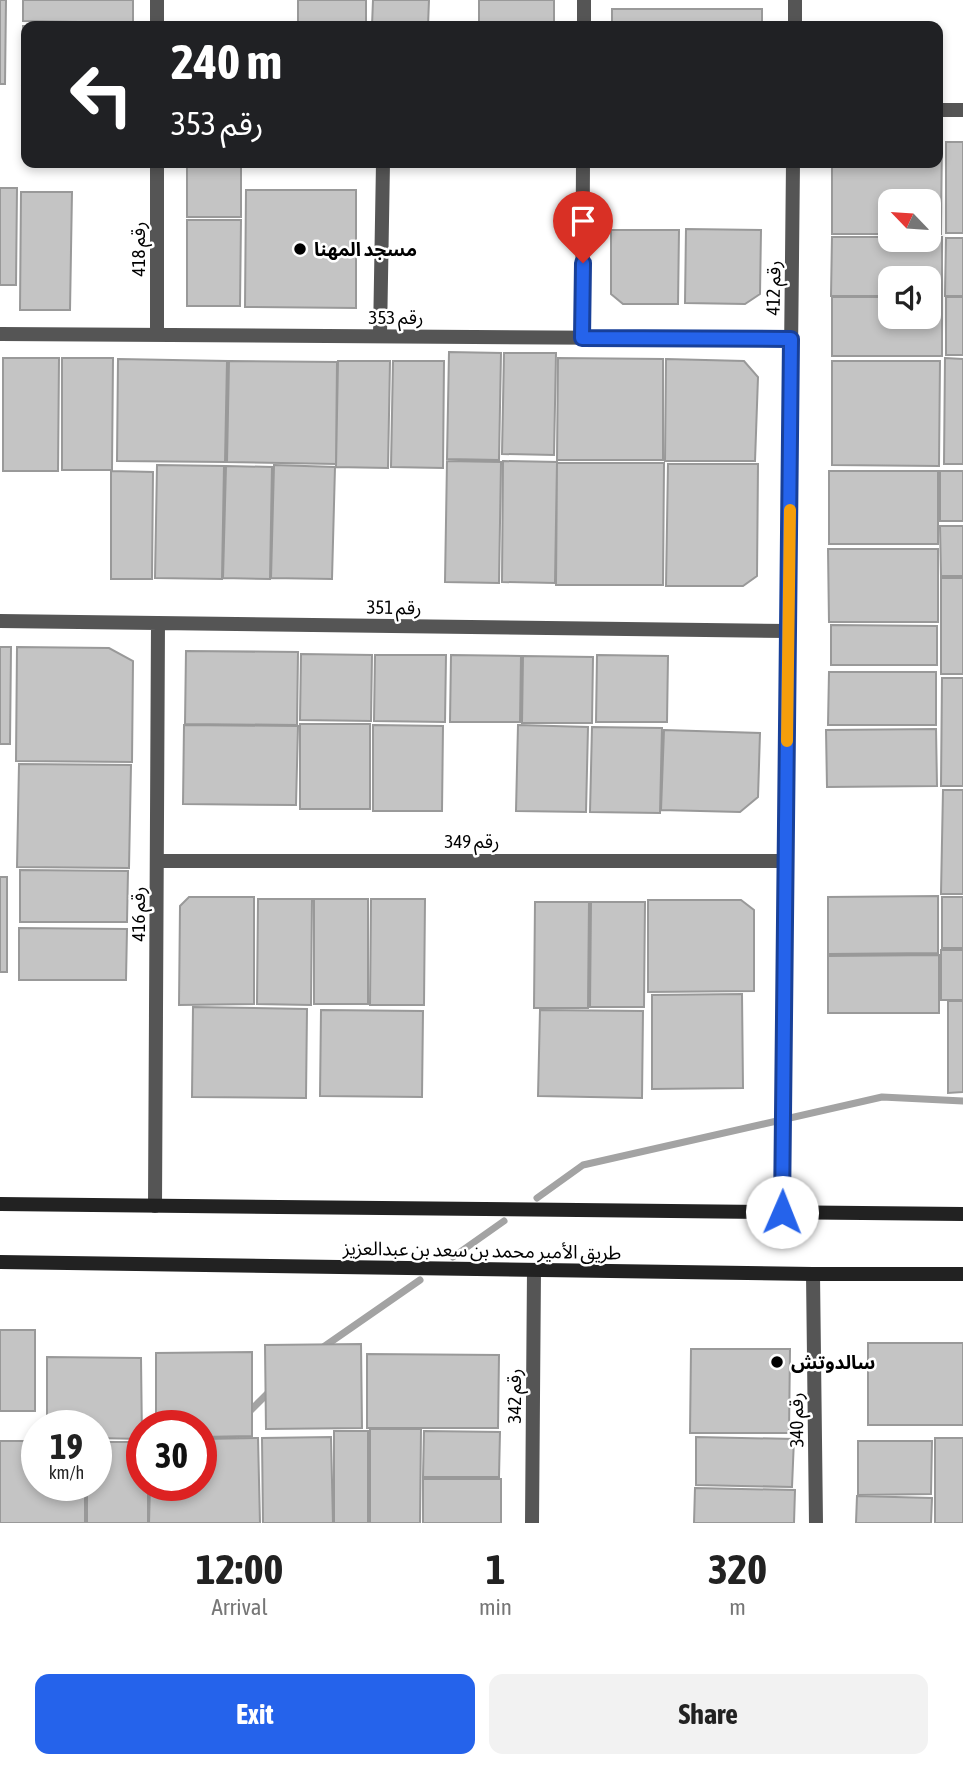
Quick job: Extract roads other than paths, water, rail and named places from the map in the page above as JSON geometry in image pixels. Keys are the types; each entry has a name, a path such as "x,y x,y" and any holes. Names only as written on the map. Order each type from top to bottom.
{"main road":[{"name":"طريق الأمير محمد بن سعد بن عبدالعزيز","path":"0,1205 963,1214"},
{"name":"طريق الأمير محمد بن سعد بن عبدالعزيز","path":"0,1262 963,1274"}],"street":[{"path":"157,0 157,21"},
{"path":"584,0 584,21"},
{"path":"794,21 795,0"},
{"path":"943,110 963,110"},
{"name":"رقم 418","path":"157,168 157,335"},
{"path":"380,336 383,168"},
{"path":"582,338 583,168"},
{"name":"رقم 412","path":"782,1212 793,168"},
{"name":"رقم 353","path":"0,334 791,339"},
{"name":"رقم 351","path":"0,621 788,631"},
{"name":"رقم 416","path":"155,1206 158,623"},
{"name":"رقم 349","path":"157,860 786,861"},
{"name":"رقم 342","path":"532,1523 534,1270"},
{"name":"رقم 340","path":"813,1274 816,1523"}],"waterway":[{"path":"537,1198 583,1165 882,1097 963,1101"},
{"path":"453,1257 504,1221"},
{"path":"322,1348 420,1280"},
{"path":"246,1415 272,1389"}],"place":[{"name":"مسجد المهنا","path":"300,249"},
{"name":"سالدوتش","path":"777,1362"}]}
